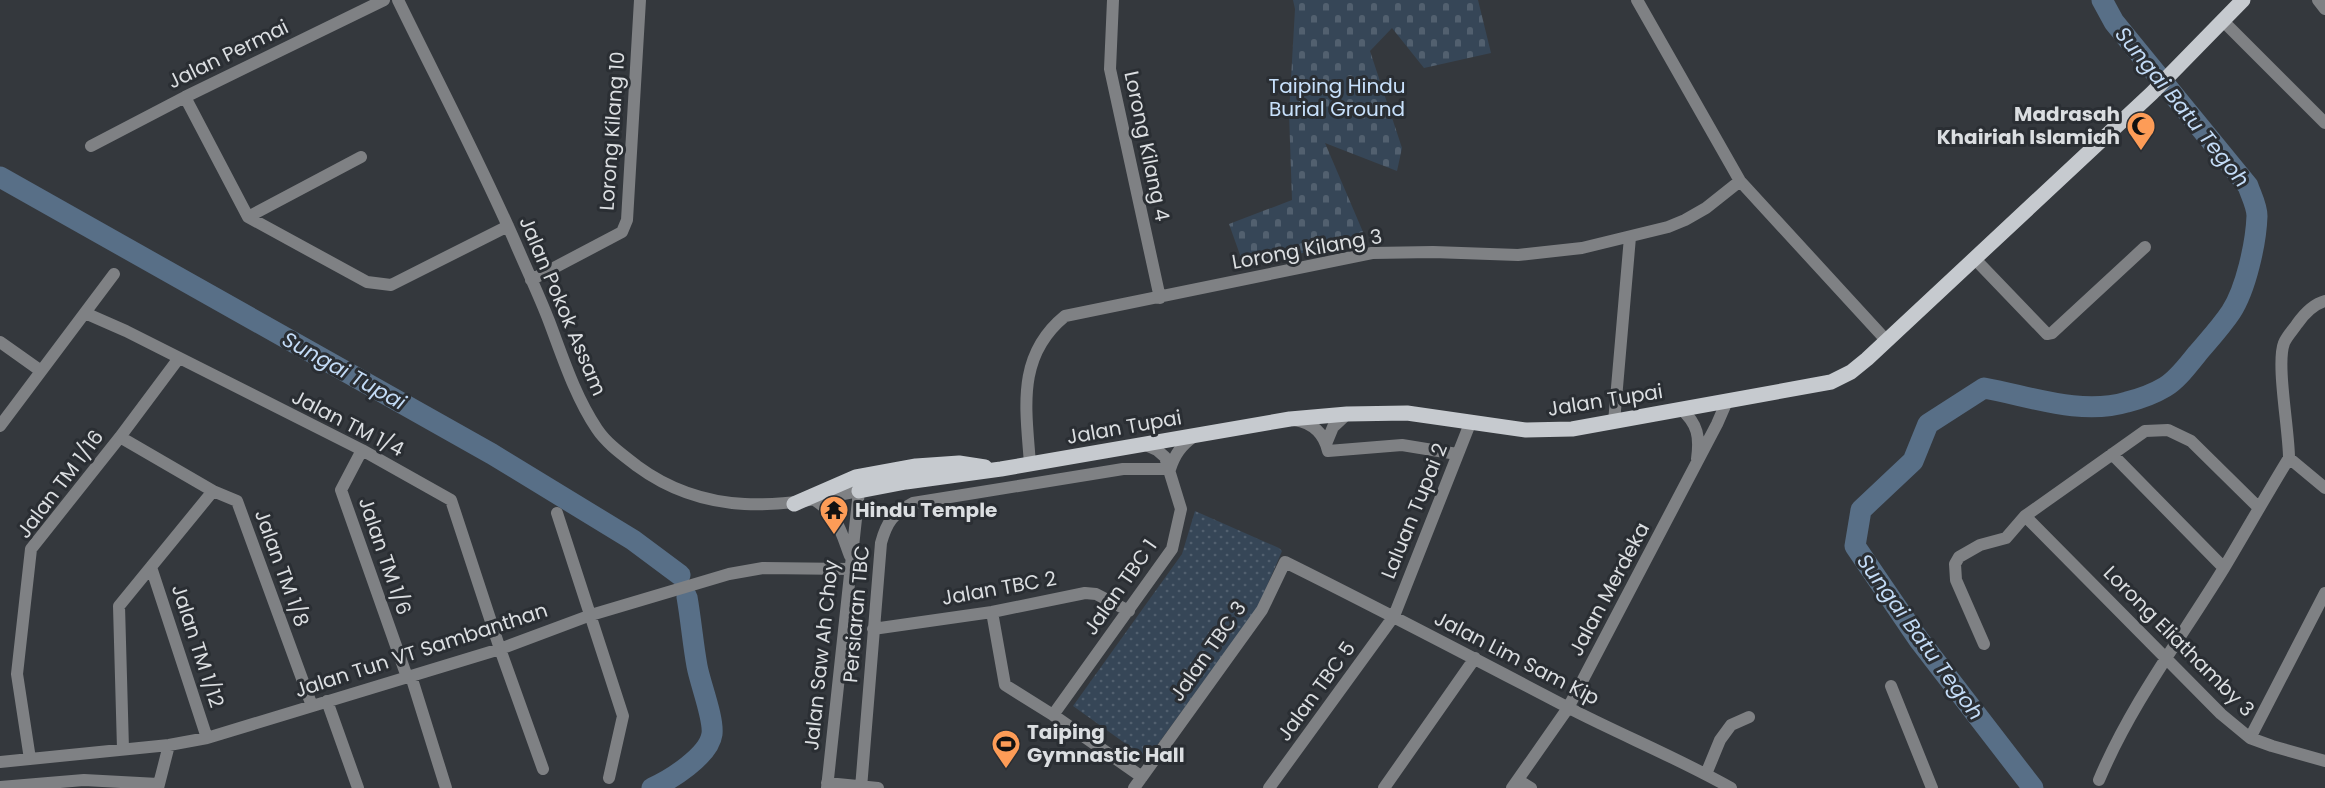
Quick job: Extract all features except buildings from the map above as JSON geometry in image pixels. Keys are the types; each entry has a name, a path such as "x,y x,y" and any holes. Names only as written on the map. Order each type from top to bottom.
{"main road":[{"name":"Jalan Tupai","path":"859,491 1146,445 1290,419 1347,414 1407,413 1526,430 1549,431 1595,427 1831,382 1859,365 1886,340 2146,98 2243,0"},
{"path":"794,504 856,477 916,466 959,463 1001,469"}],"street":[{"name":"Jalan Permai","path":"91,146 185,96 384,0"},
{"name":"Jalan Pokok Assam","path":"398,0 508,226 578,398 598,431 617,452 671,487 708,500 739,504 794,504"},
{"name":"Lorong Kilang 10","path":"531,280 622,232 627,220 640,0"},
{"name":"Lorong Kilang 4","path":"1113,0 1110,49 1114,91 1160,298"},
{"path":"1637,0 1740,181 1886,340"},
{"path":"2319,0 2325,9"},
{"path":"2222,20 2325,123"},
{"path":"185,96 248,217 367,282 391,285 508,226"},
{"path":"248,217 361,157"},
{"name":"Lorong Kilang 3","path":"1030,464 1026,409 1031,361 1038,344 1050,328 1065,316 1372,253 1433,252 1518,255 1582,248 1668,227 1685,220 1706,208 1740,181"},
{"path":"1614,422 1630,237"},
{"path":"1974,258 2047,334 2052,333 2145,247"},
{"path":"0,426 114,274"},
{"path":"2099,780 2120,734 2166,656 2224,568 2289,458 2281,360 2284,342 2302,315 2325,301"},
{"name":"Jalan TM 1/4","path":"85,313 126,331 362,450 451,500 500,649 543,769"},
{"path":"0,342 41,371"},
{"name":"Jalan TM 1/16","path":"30,759 17,674 31,549 179,358"},
{"name":"Jalan Merdeka","path":"1515,784 1568,708 1696,466 1727,401"},
{"path":"1681,409 1692,419 1697,433 1696,466"},
{"path":"1326,444 1333,427 1347,414"},
{"path":"1290,419 1304,421 1314,426 1321,434 1328,450 1402,445 1457,454"},
{"name":"Laluan Tupai 2","path":"1394,616 1471,421"},
{"path":"1984,644 1956,580 1955,564 1959,557 1968,550 2006,538 2025,516 2145,431 2168,430 2191,441 2258,507"},
{"path":"1170,469 1175,454 1195,435"},
{"name":"Jalan TM 1/8","path":"120,437 213,491 237,501 312,706"},
{"path":"1146,445 1158,450 1165,457 1170,469"},
{"name":"Jalan TM 1/6","path":"362,450 341,490 409,677 446,788"},
{"path":"2112,454 2224,568"},
{"path":"2289,458 2325,488"},
{"name":"Persiaran TBC","path":"861,787 881,543 885,526 897,512 913,503 1123,469 1170,469"},
{"name":"Jalan TBC 1","path":"1053,715 1172,549 1181,509 1170,469"},
{"path":"123,749 119,606 213,491"},
{"name":"Jalan Tupai","path":"794,504 859,491"},
{"name":"Jalan Saw Ah Choy","path":"827,785 859,491"},
{"path":"816,501 835,517 851,564"},
{"path":"557,513 623,716 609,778"},
{"name":"Lorong Eliathamby 3","path":"2025,516 2221,714 2250,738 2325,761"},
{"name":"Jalan Lim Sam Kip","path":"1286,562 1568,708 1731,788"},
{"name":"Jalan TBC 3","path":"1134,788 1262,610 1286,562"},
{"name":"Jalan Tun VT Sambanthan","path":"0,762 169,745 207,738 500,649 591,615 729,574 752,570 851,564"},
{"name":"Jalan TM 1/12","path":"151,567 207,738"},
{"name":"Jalan TBC 2","path":"873,629 992,612 1085,593 1096,594 1129,611"},
{"path":"2250,738 2325,593"},
{"path":"992,612 1005,685 1053,715 1142,777"},
{"name":"Jalan TBC 5","path":"1269,788 1394,616"},
{"path":"1384,788 1475,658"},
{"path":"1891,686 1932,788"},
{"path":"327,701 358,788"},
{"path":"1706,774 1720,740 1731,725 1749,717"},
{"path":"0,787 84,784 158,786 169,745"},
{"path":"1515,784 1532,788"},
{"path":"827,785 878,788"}],"green space":[{"name":"Taiping Hindu Burial Ground","path":"1293,0 1478,0 1491,53 1424,68 1392,28 1370,51 1402,148 1397,171 1325,143 1366,239 1244,266 1229,224 1292,200 1289,113 1295,9"},
{"path":"1195,511 1282,551 1258,607 1147,759 1073,706 1182,554"}],"waterway":[{"name":"Sungai Batu Tegoh","path":"2033,788 1919,640 1855,546 1861,510 1913,461 1928,424 1984,388 2073,406 2109,406 2142,398 2165,387 2178,376 2223,323 2241,291 2252,252 2257,216 2248,186 2114,22 2102,0"},
{"name":"Sungai Tupai","path":"0,177 492,454 633,540 680,575"},
{"name":"Sungai Tupai","path":"652,788 669,779 696,759 704,751 712,734 709,710 697,666 687,597"}],"place":[{"name":"Madrasah Khairiah Islamiah","path":"2141,152"},
{"name":"Hindu Temple","path":"834,536"},
{"name":"Taiping Gymnastic Hall","path":"1006,770"}]}
